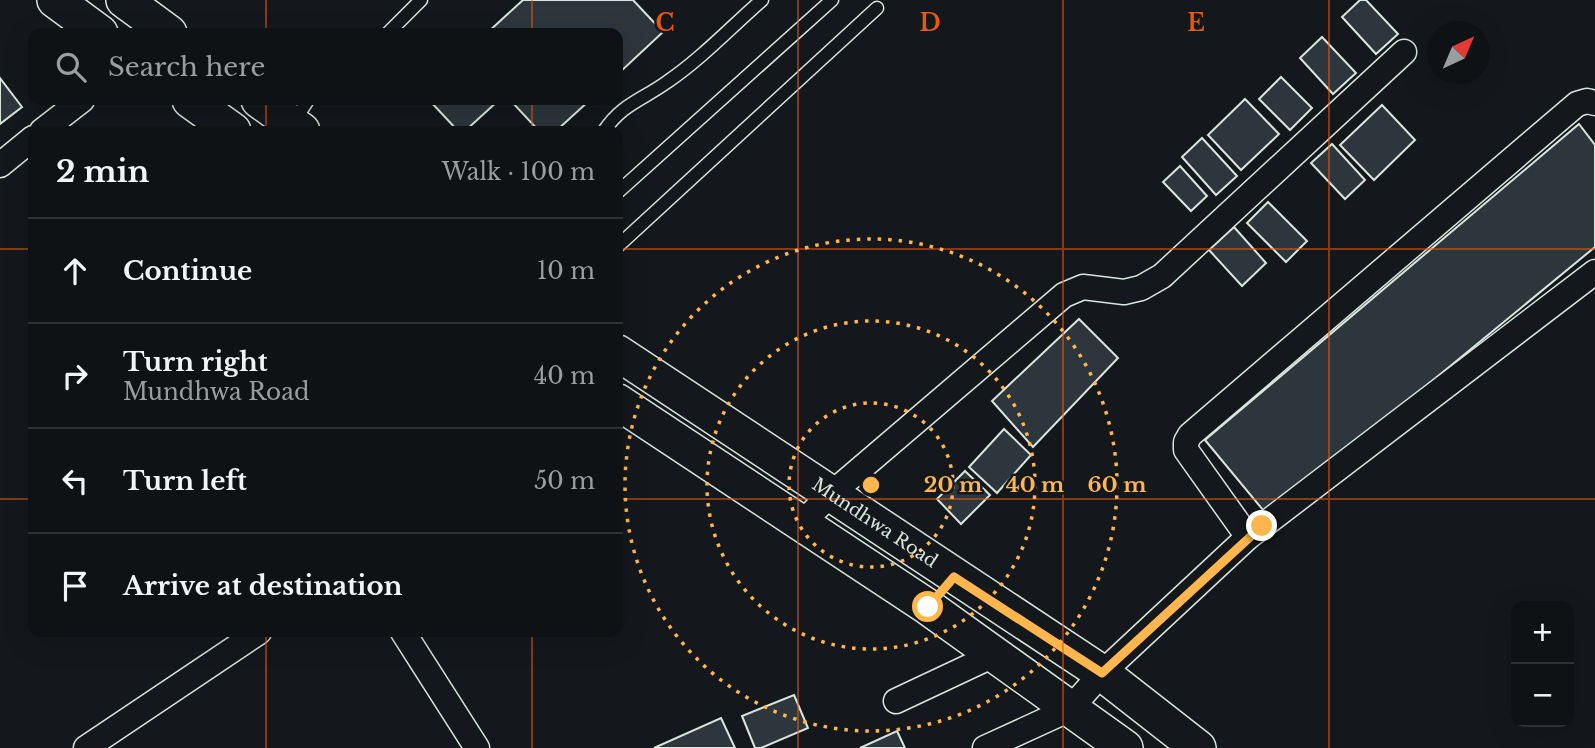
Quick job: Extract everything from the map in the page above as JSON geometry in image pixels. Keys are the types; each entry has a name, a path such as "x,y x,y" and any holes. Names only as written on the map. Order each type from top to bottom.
{"main road":[{"path":"55,0 93,28"},
{"path":"124,0 162,28"},
{"path":"197,105 226,126"},
{"path":"270,105 300,118"},
{"name":"Mundhwa Road","path":"623,356 1102,673 1198,748"},
{"path":"623,405 928,607 1125,748"},
{"path":"928,607 954,577"}],"street":[{"path":"802,523 831,494 1064,295 1083,287 1124,292 1141,289 1162,276 1404,52"},
{"path":"1248,537 1186,450 1186,442 1191,435 1577,104 1587,101 1595,103"},
{"path":"48,126 76,105"},
{"path":"0,165 28,142"},
{"path":"985,748 1070,709 1102,673 1248,537 1595,272"},
{"path":"96,745 252,637"},
{"path":"406,637 477,748"},
{"path":"896,701 996,654"}],"lane":[{"path":"393,28 421,0"},
{"path":"608,126 632,102 667,82 762,0"},
{"path":"623,188 832,0"},
{"path":"623,241 877,8"}],"building":[{"path":"523,0 633,0 663,32 623,69 623,28 492,28"},
{"path":"1360,0 1366,0 1398,34 1376,54 1342,17"},
{"path":"1322,37 1356,73 1333,94 1300,58"},
{"path":"1281,77 1312,108 1290,130 1259,99"},
{"path":"0,78 22,107 0,124"},
{"path":"1245,99 1279,134 1241,170 1208,135"},
{"path":"434,105 494,105 470,126 453,126"},
{"path":"515,105 585,105 561,126 534,126"},
{"path":"1382,105 1415,140 1374,180 1340,145"},
{"path":"1579,124 1595,145 1595,247 1268,516 1205,440"},
{"path":"1202,138 1237,176 1216,195 1182,157"},
{"path":"1332,144 1365,180 1345,199 1311,163"},
{"path":"1180,166 1207,196 1191,211 1163,182"},
{"path":"1268,202 1307,241 1286,262 1247,223"},
{"path":"1234,227 1266,263 1242,286 1209,250"},
{"path":"1079,319 1118,358 1033,447 992,401"},
{"path":"1004,429 1031,455 997,493 969,467"},
{"path":"965,471 990,495 961,524 937,499"},
{"path":"794,695 808,728 761,748 755,748 742,716"},
{"path":"721,718 735,748 654,748"},
{"path":"897,731 905,748 860,748"}],"route":[{"path":"928,607 954,577 1102,673 1262,526"}]}
